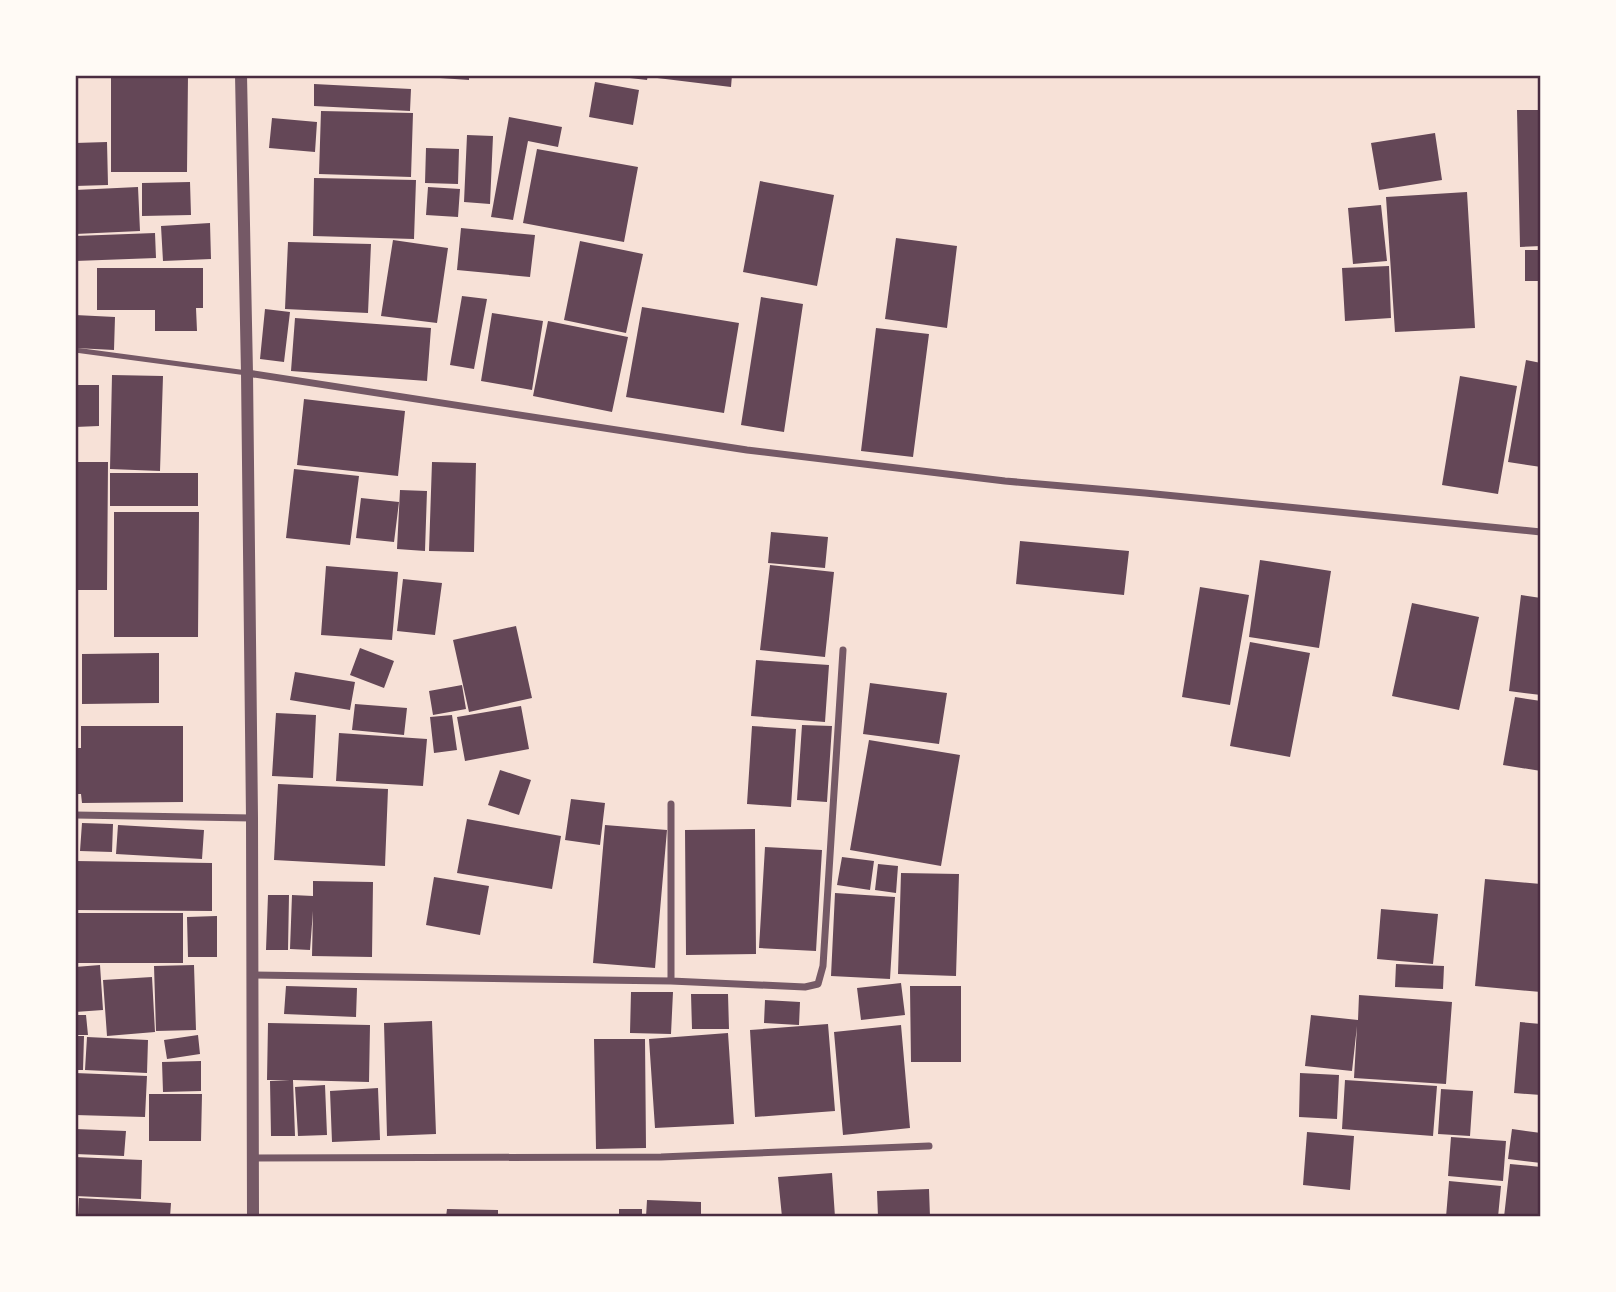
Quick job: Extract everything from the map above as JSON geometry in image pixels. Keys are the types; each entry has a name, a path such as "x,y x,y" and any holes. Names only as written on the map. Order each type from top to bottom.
{"street":[{"path":"241,75 254,975 253,1217"},
{"path":"247,373 747,450 1005,481 1541,532"},
{"path":"254,975 671,981 806,988 818,984 823,966 843,650"},
{"path":"671,803 671,981"},
{"path":"75,816 252,818"},
{"path":"254,1158 661,1157 929,1146"}],"lane":[{"path":"75,350 247,373"}],"building":[{"path":"111,75 188,75 187,172 111,172"},
{"path":"440,75 469,75 469,80 440,78"},
{"path":"621,75 648,75 647,80"},
{"path":"649,75 732,75 731,87"},
{"path":"595,82 639,90 633,125 589,117"},
{"path":"314,84 411,89 410,111 314,106"},
{"path":"1517,110 1541,110 1541,246 1520,247"},
{"path":"321,111 413,113 411,177 319,174"},
{"path":"509,117 562,127 558,147 528,141 513,220 491,217"},
{"path":"272,118 317,122 315,152 269,148"},
{"path":"1435,133 1442,180 1379,190 1371,143"},
{"path":"467,135 493,136 490,204 464,202"},
{"path":"107,142 108,185 75,186 75,143"},
{"path":"426,148 459,149 458,184 425,183"},
{"path":"537,149 638,167 624,242 523,223"},
{"path":"314,178 416,180 414,239 313,236"},
{"path":"760,181 834,195 817,286 743,272"},
{"path":"190,182 191,215 142,216 142,183"},
{"path":"138,187 140,231 75,234 75,190"},
{"path":"428,187 460,189 458,217 426,215"},
{"path":"1467,192 1475,328 1395,332 1386,197"},
{"path":"1381,205 1387,261 1353,264 1348,208"},
{"path":"210,223 211,259 163,261 161,226"},
{"path":"461,228 535,235 530,277 457,270"},
{"path":"155,233 156,258 75,261 75,236"},
{"path":"896,238 957,246 947,328 885,319"},
{"path":"393,240 448,248 437,323 381,316"},
{"path":"580,241 643,254 626,333 564,320"},
{"path":"288,242 371,244 368,313 285,309"},
{"path":"1525,250 1541,250 1541,281 1525,281"},
{"path":"1389,266 1391,318 1345,321 1342,268"},
{"path":"97,268 203,268 203,308 196,308 197,331 155,331 155,310 97,310"},
{"path":"462,296 487,299 474,369 450,365"},
{"path":"761,297 803,304 784,432 741,425"},
{"path":"642,307 739,323 724,413 626,397"},
{"path":"265,309 290,312 284,362 260,359"},
{"path":"492,313 543,321 532,390 481,381"},
{"path":"75,315 115,317 114,350 75,348"},
{"path":"295,318 431,328 427,381 291,371"},
{"path":"548,321 628,337 612,412 533,396"},
{"path":"876,328 929,334 913,457 861,451"},
{"path":"1526,360 1541,363 1541,467 1508,462"},
{"path":"112,375 163,376 160,471 110,469"},
{"path":"1460,376 1517,386 1498,494 1442,485"},
{"path":"75,385 99,385 99,426 75,427"},
{"path":"304,399 405,411 398,476 297,465"},
{"path":"75,462 108,462 107,590 75,590"},
{"path":"432,462 476,463 474,552 429,551"},
{"path":"294,469 359,476 350,545 286,538"},
{"path":"110,473 198,473 198,506 110,506"},
{"path":"400,490 427,491 425,551 397,549"},
{"path":"361,498 399,502 394,542 356,538"},
{"path":"114,512 199,512 198,637 114,637"},
{"path":"771,532 828,537 825,568 768,563"},
{"path":"1020,541 1129,551 1124,595 1016,584"},
{"path":"1260,560 1331,571 1319,648 1249,637"},
{"path":"770,565 834,572 825,657 760,650"},
{"path":"326,566 398,572 392,640 321,635"},
{"path":"403,579 442,583 435,635 397,631"},
{"path":"1200,587 1249,595 1230,705 1182,697"},
{"path":"1521,595 1541,598 1541,695 1509,691"},
{"path":"1412,603 1479,617 1459,710 1392,696"},
{"path":"516,626 532,698 469,712 453,640"},
{"path":"1250,642 1310,653 1290,757 1230,746"},
{"path":"360,648 394,661 384,688 350,675"},
{"path":"159,653 159,703 82,704 82,654"},
{"path":"756,660 829,665 825,722 751,716"},
{"path":"295,672 355,682 350,710 290,700"},
{"path":"870,683 947,693 939,744 863,734"},
{"path":"462,685 466,709 433,715 429,691"},
{"path":"1515,697 1541,701 1541,771 1503,765"},
{"path":"355,704 407,708 404,735 352,730"},
{"path":"521,706 529,749 465,761 457,717"},
{"path":"276,713 316,715 313,778 272,776"},
{"path":"452,715 457,750 434,753 430,717"},
{"path":"802,725 832,726 827,802 797,800"},
{"path":"81,726 183,726 183,802 82,803 81,794 75,794 75,748 81,748"},
{"path":"752,726 796,729 791,807 747,804"},
{"path":"339,733 427,739 423,786 336,781"},
{"path":"869,740 960,755 941,866 850,850"},
{"path":"500,770 531,780 519,815 488,805"},
{"path":"278,784 388,789 385,866 274,860"},
{"path":"571,799 605,803 600,845 565,840"},
{"path":"467,819 561,836 552,889 457,873"},
{"path":"82,823 113,824 112,852 80,851"},
{"path":"118,825 204,830 202,859 116,854"},
{"path":"605,825 667,830 655,968 593,963"},
{"path":"755,829 756,954 686,955 685,830"},
{"path":"765,847 822,850 816,951 759,948"},
{"path":"842,857 874,861 870,890 837,885"},
{"path":"75,861 212,863 212,911 75,910"},
{"path":"878,864 898,866 896,893 875,890"},
{"path":"901,873 959,874 956,976 898,974"},
{"path":"434,877 489,886 480,935 426,925"},
{"path":"1485,879 1541,884 1541,992 1475,986"},
{"path":"313,881 373,882 372,957 312,956 313,911 310,950 290,949 292,895 313,896"},
{"path":"835,893 895,897 890,979 831,976"},
{"path":"268,895 289,895 288,950 266,950"},
{"path":"1381,909 1438,914 1433,964 1377,959"},
{"path":"75,913 183,913 183,963 75,963"},
{"path":"217,916 217,957 188,957 187,917"},
{"path":"1396,964 1444,966 1443,989 1395,987"},
{"path":"100,965 103,1010 75,1012 75,967"},
{"path":"194,965 196,1030 156,1031 154,966"},
{"path":"152,977 155,1032 107,1036 103,980"},
{"path":"901,983 905,1015 861,1020 857,988"},
{"path":"286,986 357,988 356,1017 284,1014"},
{"path":"910,986 961,986 961,1062 911,1062"},
{"path":"631,992 673,992 671,1034 630,1033"},
{"path":"691,994 728,994 729,1029 692,1029"},
{"path":"1359,995 1452,1002 1446,1084 1354,1078 1357,1026 1352,1071 1305,1066 1311,1015 1358,1020"},
{"path":"765,1000 800,1002 799,1025 764,1023"},
{"path":"75,1015 86,1015 88,1035 75,1035"},
{"path":"432,1021 436,1134 387,1136 384,1023"},
{"path":"1520,1022 1541,1024 1541,1095 1514,1093"},
{"path":"268,1023 370,1025 369,1082 293,1080 295,1136 271,1136 270,1081 290,1080 267,1080"},
{"path":"828,1024 835,1111 755,1117 750,1030"},
{"path":"901,1025 910,1128 843,1135 834,1032"},
{"path":"728,1033 734,1124 655,1128 649,1039"},
{"path":"198,1035 200,1054 167,1059 164,1040"},
{"path":"75,1036 84,1036 83,1070 75,1070"},
{"path":"87,1037 148,1040 147,1073 85,1070"},
{"path":"594,1039 645,1039 646,1148 596,1149"},
{"path":"201,1061 201,1091 163,1092 162,1062"},
{"path":"75,1073 147,1076 145,1117 75,1115"},
{"path":"1300,1073 1339,1075 1337,1119 1299,1117"},
{"path":"1345,1080 1437,1086 1433,1136 1342,1129"},
{"path":"325,1085 327,1135 298,1136 295,1087"},
{"path":"378,1088 380,1140 332,1142 330,1091"},
{"path":"1441,1089 1473,1091 1470,1136 1438,1134"},
{"path":"149,1094 202,1094 201,1141 149,1141"},
{"path":"75,1129 126,1131 124,1156 75,1154"},
{"path":"1512,1129 1541,1133 1541,1163 1508,1159"},
{"path":"1307,1132 1354,1136 1350,1190 1303,1185"},
{"path":"1451,1137 1506,1141 1503,1181 1448,1176"},
{"path":"75,1157 142,1160 141,1199 75,1196"},
{"path":"1510,1164 1541,1167 1540,1217 1504,1217"},
{"path":"832,1173 835,1217 782,1217 778,1177"},
{"path":"1449,1181 1501,1186 1498,1217 1446,1217"},
{"path":"929,1189 930,1217 878,1217 877,1191"},
{"path":"79,1198 171,1203 170,1217 78,1217"},
{"path":"647,1200 701,1202 701,1217 646,1217"},
{"path":"447,1209 498,1210 498,1217 446,1217"},
{"path":"619,1209 642,1209 642,1217 619,1217"}]}
